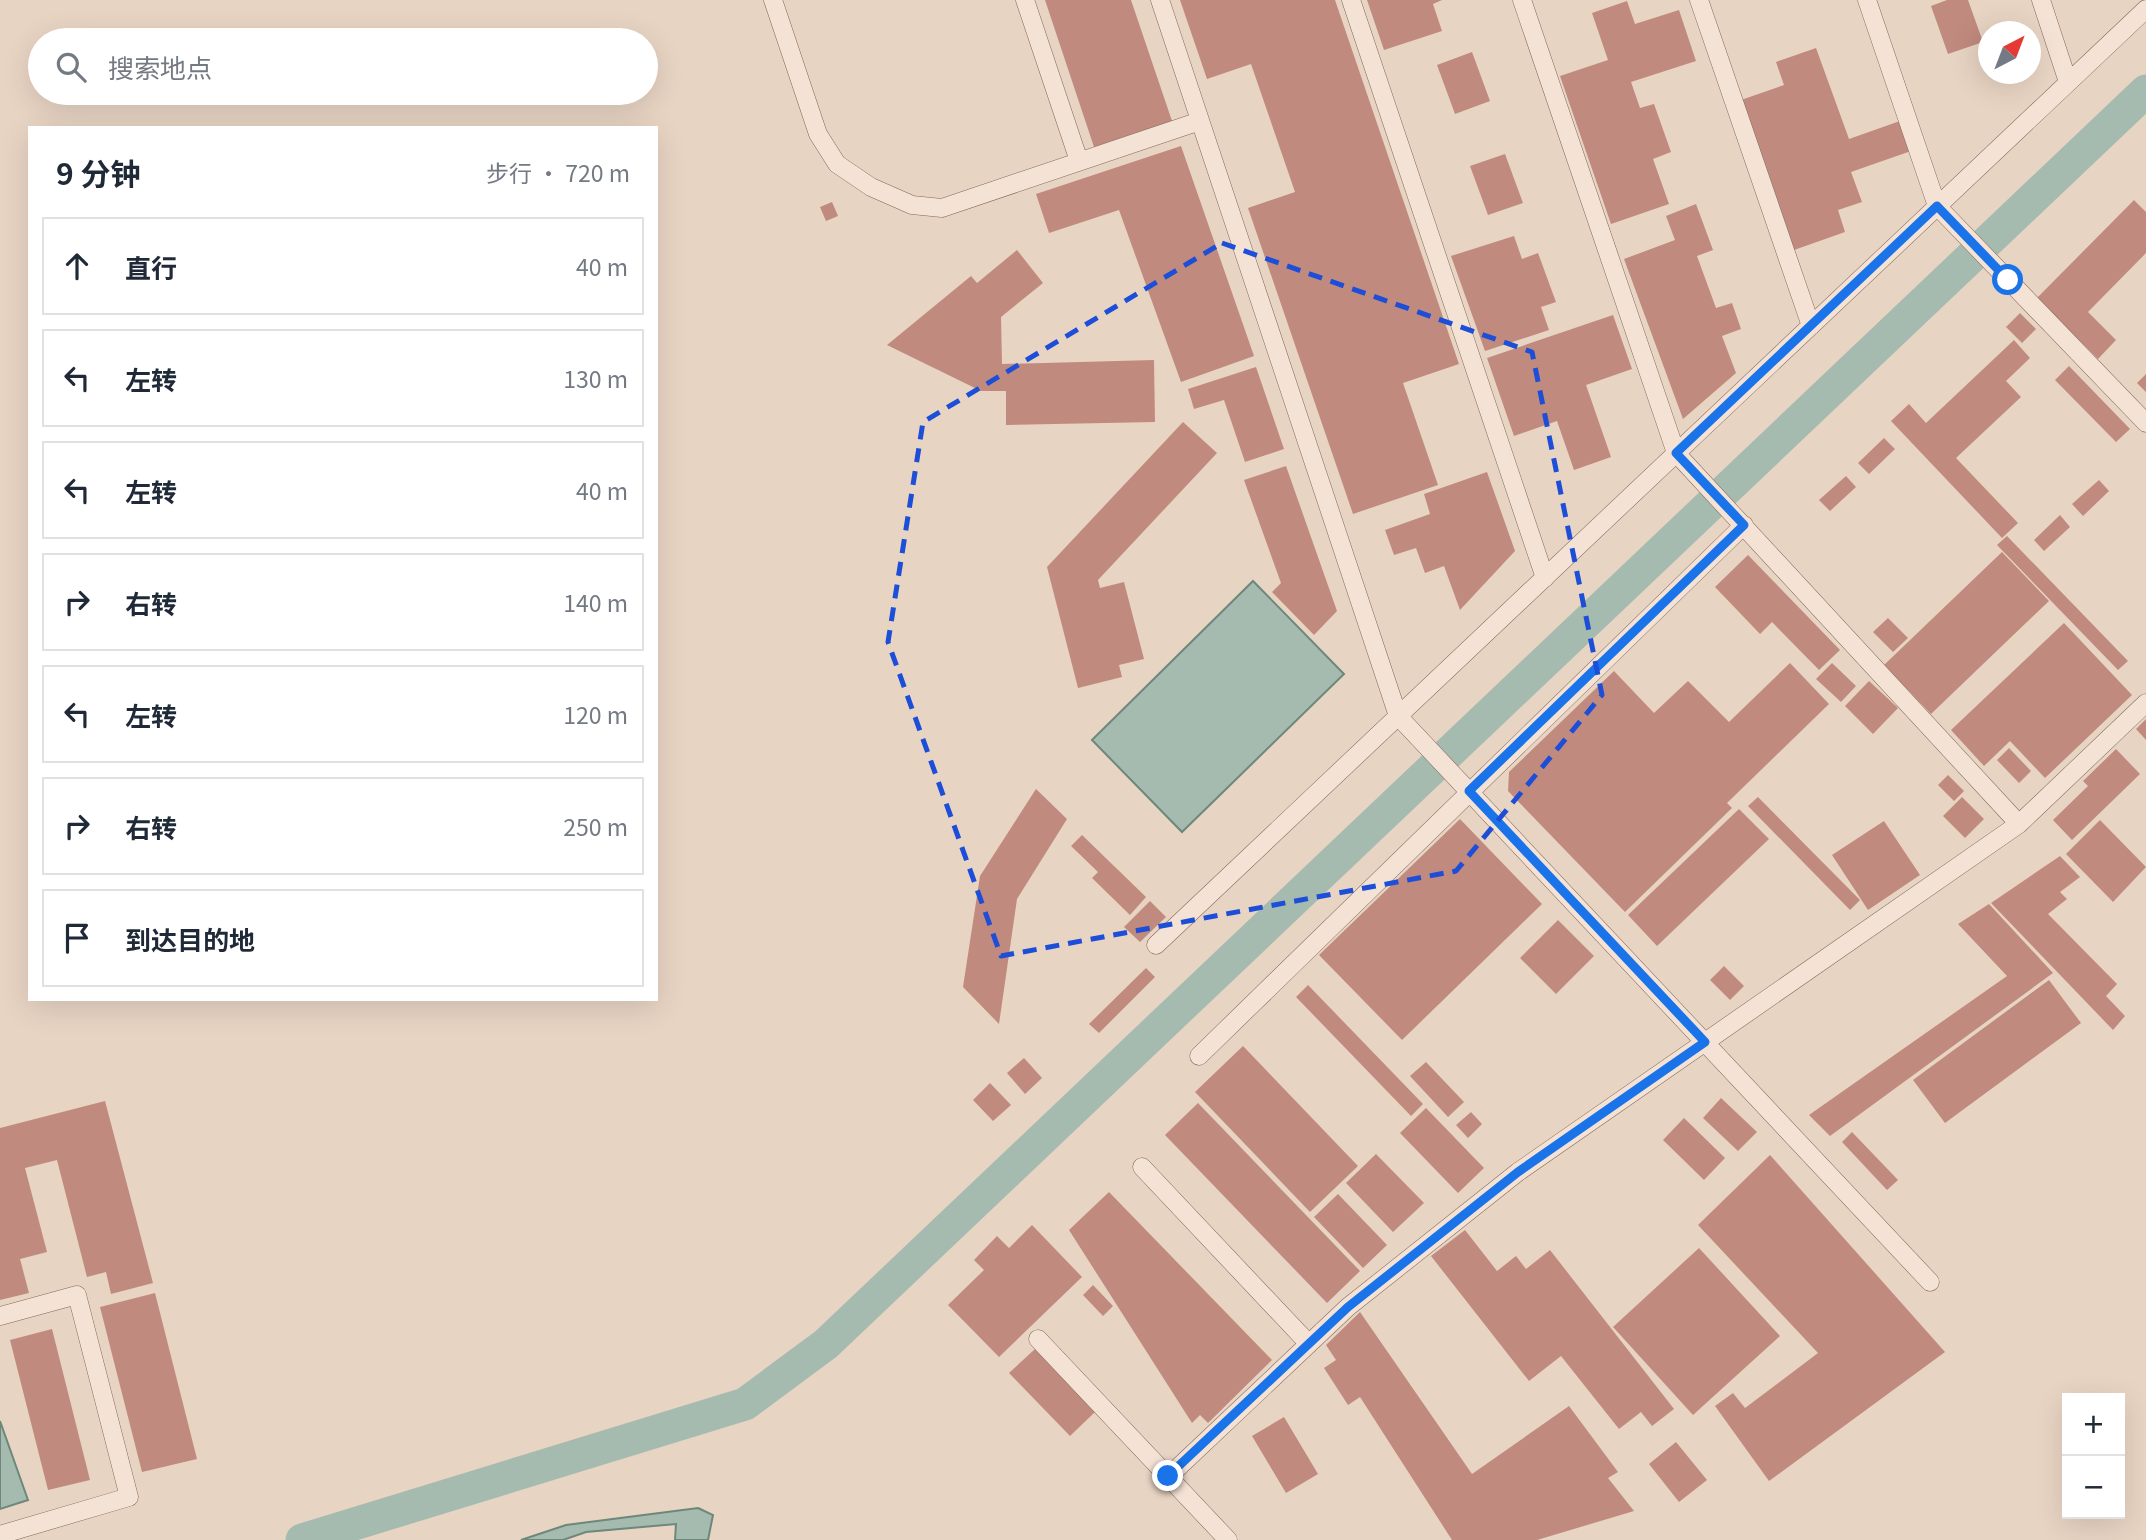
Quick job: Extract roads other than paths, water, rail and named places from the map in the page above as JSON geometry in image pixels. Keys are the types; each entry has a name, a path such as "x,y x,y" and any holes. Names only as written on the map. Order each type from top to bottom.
{"street":[{"path":"773,0 818,134 837,164 871,187 912,205 942,208 1200,121"},
{"path":"1026,0 1079,161"},
{"path":"1160,0 1398,716 1930,1282"},
{"path":"1351,0 1545,578"},
{"path":"1522,0 1676,453 2019,824"},
{"path":"1699,0 1811,326"},
{"path":"1867,0 1937,206 2146,423"},
{"path":"2041,0 2068,82"},
{"path":"1156,946 2146,9"},
{"path":"1199,1056 1744,525"},
{"path":"1168,1476 1348,1307 1518,1172 2019,824 2146,702"},
{"path":"1142,1167 1309,1344"},
{"path":"0,1316 77,1295 129,1497 0,1535"},
{"path":"1038,1339 1228,1540"}],"waterway":[{"path":"302,1540 745,1404 826,1344 2146,91"}]}
